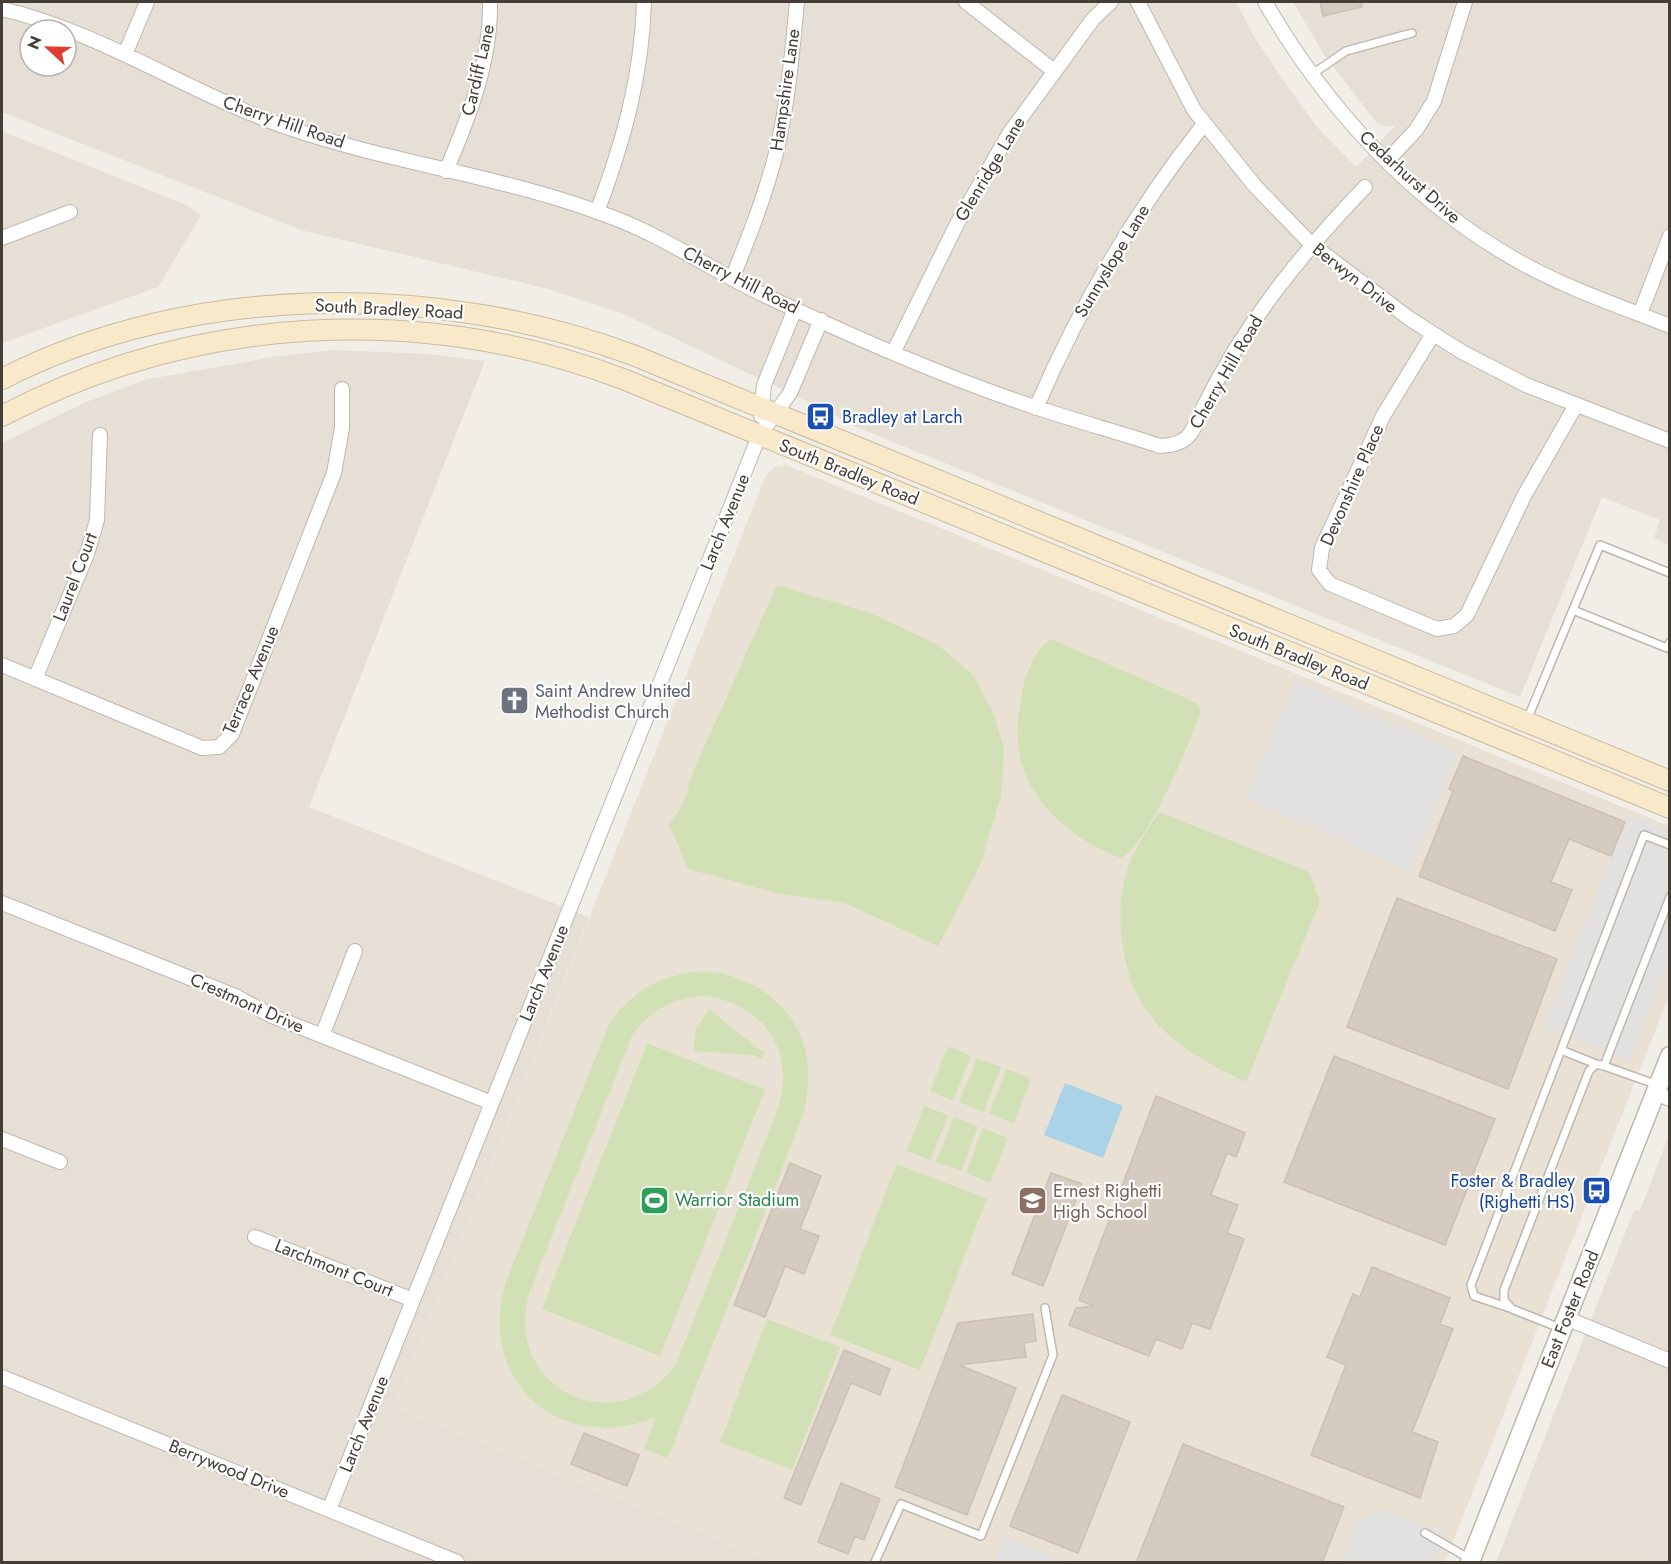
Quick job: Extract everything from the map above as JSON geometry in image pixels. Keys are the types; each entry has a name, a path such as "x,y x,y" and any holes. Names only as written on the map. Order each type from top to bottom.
{"main road":[{"name":"South Bradley Road","path":"2,379 90,343 171,321 255,309 358,303 476,313 556,330 633,355 1670,781"},
{"name":"South Bradley Road","path":"2,416 88,377 170,350 226,339 309,330 392,330 474,339 551,355 623,379 1670,808"}],"street":[{"path":"126,52 147,2"},
{"name":"Cardiff Lane","path":"446,171 475,99 484,59 490,2"},
{"path":"597,212 623,137 636,87 644,2"},
{"name":"Hampshire Lane","path":"732,279 763,199 785,113 796,2"},
{"path":"966,2 1054,71"},
{"name":"Glenridge Lane","path":"894,351 932,270 982,179 1054,71 1093,19 1111,2"},
{"name":"Berwyn Drive","path":"1138,2 1165,57 1204,124 1255,186 1311,244 1358,281 1433,334 1493,369 1576,405 1670,441"},
{"name":"Cedarhurst Drive","path":"1265,2 1311,75 1341,113 1387,161 1435,205 1498,250 1556,281 1670,326"},
{"path":"1387,161 1416,130 1434,101 1465,2"},
{"name":"Cherry Hill Road","path":"2,9 62,27 126,52 192,87 289,128 597,212 643,230 732,279 795,309 956,378 1036,408 1160,446 1177,446 1190,436 1244,336 1276,287 1311,244 1365,187"},
{"name":"Sunnyslope Lane","path":"1036,408 1066,341 1110,260 1149,198 1204,124"},
{"path":"2,238 70,212"},
{"path":"1640,314 1670,236"},
{"path":"768,412 764,386 795,309"},
{"name":"Larch Avenue","path":"329,1510 768,412 790,393 821,320"},
{"name":"Devonshire Place","path":"1433,334 1383,416 1322,549 1319,570 1330,584 1437,628 1454,626 1467,615 1519,505 1576,405"},
{"name":"Terrace Avenue","path":"2,665 202,748 219,747 232,734 334,473 342,428 342,389"},
{"name":"Laurel Court","path":"35,679 87,554 97,520 100,435"},
{"name":"Crestmont Drive","path":"2,903 235,996 272,1016 492,1103"},
{"path":"322,1036 355,951"},
{"name":"East Foster Road","path":"1473,1562 1564,1324 1661,1092 1670,1056"},
{"path":"2,1138 60,1162"},
{"name":"Larchmont Court","path":"255,1237 413,1300"},
{"path":"1564,1324 1670,1361"},
{"name":"Berrywood Drive","path":"2,1377 457,1563"}],"lane":[{"path":"1311,75 1346,51 1413,33"},
{"path":"1526,722 1600,545 1670,573"},
{"path":"1573,610 1667,648 1670,642"},
{"path":"1564,1324 1474,1296 1471,1285 1644,835 1670,846"},
{"path":"1512,1309 1504,1300 1504,1290 1589,1071 1600,1065 1670,897"},
{"path":"1561,1050 1661,1092"},
{"path":"875,1563 901,1504 981,1536 1053,1355 1045,1308"},
{"path":"1425,1533 1473,1562"}],"shaded area":[{"path":"2,2 1236,2 1253,35 1317,127 1356,167 1396,125 1385,127 1376,122 1323,53 1293,2 1669,2 1669,545 1654,538 1660,520 1602,497 1520,697 849,424 828,411 621,313 545,288 301,230 2,112"},
{"path":"2,131 184,204 201,215 158,287 2,343"},
{"path":"332,350 429,354 485,361 309,807 589,917 394,1407 772,1562 2,1562 2,443 86,402 144,380 272,357"},
{"name":"Ernest Righetti High School","path":"786,465 1669,826 1669,996 1445,1562 772,1562 394,1407 765,477 774,467"},
{"path":"1295,680 1459,753 1410,872 1246,798"},
{"path":"1628,815 1669,831 1669,962 1630,1060 1544,1026"},
{"path":"1669,1135 1669,1562 1496,1562 1634,1210 1640,1211"},
{"path":"1383,1509 1447,1533 1435,1562 1342,1562 1358,1520"},
{"path":"1004,1537 1067,1562 994,1562"}],"green space":[{"path":"777,585 871,613 938,645 972,674 993,712 1004,748 1001,796 980,866 938,946 845,903 781,894 688,869 669,825 684,803 692,774"},
{"path":"1051,639 1197,703 1201,713 1167,792 1155,814 1132,849 1121,858 1091,844 1049,811 1029,783 1023,767 1018,730 1024,686 1035,656"},
{"path":"1159,812 1309,872 1320,901 1246,1082 1205,1061 1167,1033 1146,1010 1132,982 1123,948 1121,897 1126,873 1134,854"},
{"path":"705,971 733,977 757,987 776,1001 792,1019 802,1040 808,1064 808,1090 802,1118 668,1458 644,1449 656,1417 621,1426 588,1426 558,1418 534,1402 515,1379 503,1351 500,1318 506,1282 610,1022 640,992 664,979 690,972","holes":["704,996 725,1000 743,1008 759,1020 770,1033 778,1050 782,1068 782,1088 778,1109 676,1364 652,1388 624,1401 596,1402 570,1394 547,1378 532,1354 525,1325 530,1291 632,1036 655,1012 682,999"]},
{"path":"709,1009 757,1048 765,1051 762,1059 754,1055 693,1051 696,1028"},
{"name":"Warrior Stadium","path":"647,1043 765,1090 660,1356 542,1309"},
{"path":"948,1046 971,1056 953,1101 930,1091"},
{"path":"977,1058 1001,1067 984,1112 959,1102"},
{"path":"1006,1069 1031,1078 1014,1123 989,1114"},
{"path":"924,1106 948,1115 930,1160 907,1151"},
{"path":"954,1117 978,1127 961,1171 936,1162"},
{"path":"983,1128 1008,1138 990,1183 966,1173"},
{"path":"897,1164 987,1199 920,1370 830,1335"},
{"path":"767,1319 840,1347 792,1470 720,1442"}],"water":[{"path":"1065,1083 1123,1106 1103,1158 1044,1135"}],"building":[{"path":"1320,2 1361,2 1362,7 1323,16"},
{"path":"1463,756 1625,822 1611,856 1569,839 1551,882 1572,890 1555,931 1419,876 1453,791 1449,789"},
{"path":"1397,898 1557,959 1508,1089 1347,1027"},
{"path":"1334,1056 1495,1119 1445,1245 1284,1182"},
{"path":"1156,1096 1245,1133 1236,1157 1227,1153 1211,1195 1238,1205 1227,1233 1244,1239 1210,1329 1192,1323 1182,1349 1156,1339 1149,1356 1069,1325 1076,1308 1094,1306 1079,1300"},
{"path":"790,1163 821,1176 800,1229 819,1236 804,1274 785,1266 765,1317 734,1305"},
{"path":"1051,1173 1082,1184 1043,1286 1012,1274"},
{"path":"1372,1267 1450,1298 1440,1324 1453,1329 1412,1432 1438,1442 1420,1498 1311,1455 1346,1365 1327,1357 1353,1294 1360,1297"},
{"path":"1033,1314 1036,1341 1024,1343 1026,1357 959,1365 1016,1388 967,1515 895,1487 958,1323"},
{"path":"844,1350 890,1369 880,1395 851,1383 801,1505 784,1498"},
{"path":"1062,1395 1130,1422 1078,1553 1010,1526"},
{"path":"584,1433 639,1455 627,1486 571,1464"},
{"path":"1183,1444 1344,1507 1322,1563 1136,1563"},
{"path":"841,1483 880,1499 864,1540 855,1536 848,1554 818,1542"}],"place":[{"name":"Bradley at Larch","path":"821,417"},
{"name":"Saint Andrew United Methodist Church","path":"514,701"},
{"name":"Foster & Bradley (Righetti HS)","path":"1596,1191"},
{"name":"Warrior Stadium","path":"654,1200"},
{"name":"Ernest Righetti High School","path":"1032,1201"}]}
